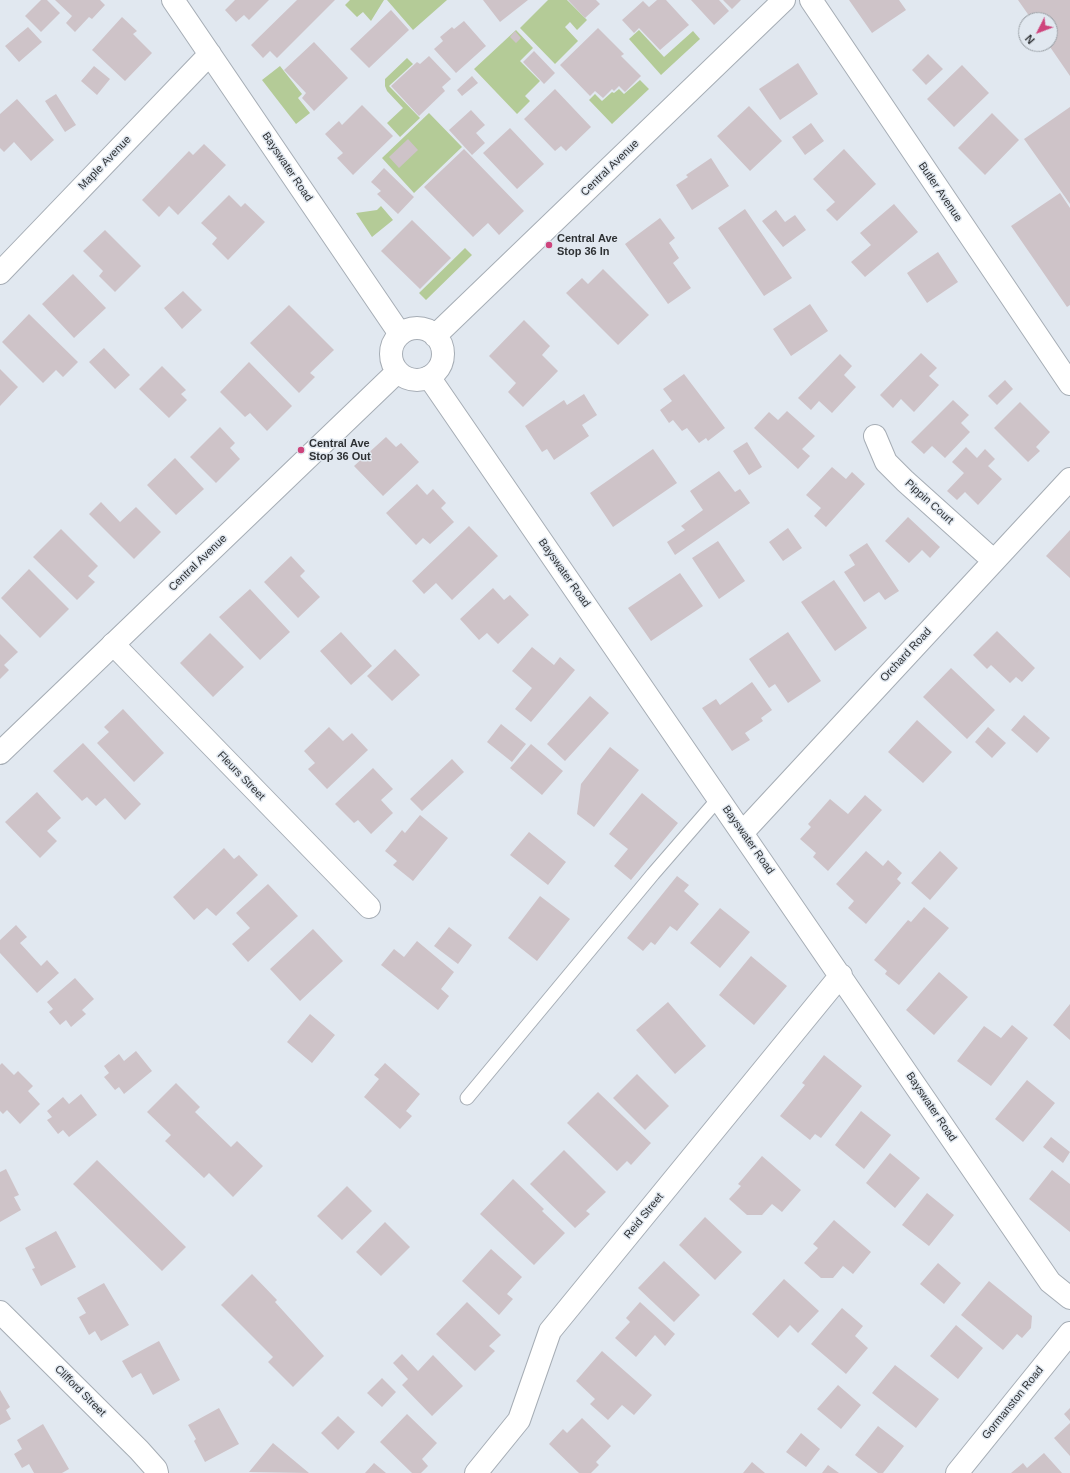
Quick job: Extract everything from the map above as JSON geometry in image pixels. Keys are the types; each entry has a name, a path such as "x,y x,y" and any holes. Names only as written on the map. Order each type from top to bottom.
{"street":[{"name":"Bayswater Road","path":"173,0 400,334"},
{"name":"Central Avenue","path":"435,336 784,0"},
{"name":"Butler Avenue","path":"811,0 1070,384"},
{"name":"Maple Avenue","path":"0,273 210,54"},
{"path":"422,328 435,336 440,342 443,358 438,369 429,377 421,380 412,380 397,372 392,364 391,352 394,340 400,334 407,330 422,328"},
{"name":"Central Avenue","path":"0,753 397,372"},
{"name":"Bayswater Road","path":"429,377 743,832 1050,1282 1070,1298"},
{"name":"Pippin Court","path":"875,436 886,462 905,481 994,560"},
{"name":"Orchard Road","path":"743,832 1070,479"},
{"name":"Fleurs Street","path":"113,644 369,907"},
{"name":"Reid Street","path":"476,1473 519,1420 550,1331 841,975"},
{"name":"Clifford Street","path":"0,1312 139,1450 156,1469 157,1473"},
{"name":"Gormanston Road","path":"956,1473 1070,1333"}],"lane":[{"path":"467,1098 653,874 719,798"}],"green space":[{"path":"350,0 384,0 371,21 363,12 357,17 345,5"},
{"path":"387,0 447,0 413,30"},
{"path":"548,0 567,0 587,20 577,30 570,22 565,27 578,41 555,64 520,28"},
{"path":"516,30 533,48 520,61 540,81 525,96 530,101 517,114 474,69"},
{"path":"639,30 664,57 693,31 700,39 661,75 629,39"},
{"path":"407,58 413,64 389,86 420,118 400,137 387,123 403,108 387,91 385,79"},
{"path":"280,66 302,94 298,98 310,113 296,124 262,80"},
{"path":"640,80 649,89 612,124 589,100 595,94 602,101 612,92 614,93 619,89 624,94"},
{"path":"429,113 462,147 414,193 382,158"},
{"path":"381,206 393,220 372,237 356,213 377,210"},
{"path":"465,248 472,255 426,300 419,293"}],"building":[{"path":"41,0 47,0 60,13 41,32 25,16"},
{"path":"55,0 100,0 105,5 92,19 89,17 75,32 66,23 72,16"},
{"path":"235,0 269,0 249,20 244,15 236,22 225,10"},
{"path":"297,0 335,0 277,58 270,51 263,58 251,45"},
{"path":"483,0 528,0 500,22"},
{"path":"568,0 596,0 600,4 585,18"},
{"path":"657,0 666,0 689,25 660,50 639,28 634,33 622,20 643,1 649,7"},
{"path":"691,0 719,0 729,11 714,25"},
{"path":"723,0 741,0 732,9"},
{"path":"849,0 899,0 906,10 872,33"},
{"path":"1018,0 1070,0 1070,76 1054,52 1058,52 1058,12 1026,12"},
{"path":"391,10 409,30 369,68 350,49"},
{"path":"122,17 137,31 133,34 152,53 125,81 92,50"},
{"path":"464,21 486,46 456,73 434,49 443,41 440,37 452,27 454,29"},
{"path":"28,27 42,42 19,62 5,46"},
{"path":"598,28 624,54 621,56 641,76 625,92 619,86 614,91 612,89 603,98 595,91 590,96 560,65"},
{"path":"515,31 521,38 516,43 510,37"},
{"path":"314,42 348,78 314,111 302,98 306,93 284,70"},
{"path":"534,51 555,73 544,84 523,62"},
{"path":"928,54 943,69 926,85 912,70"},
{"path":"429,56 451,79 442,87 445,91 419,116 391,86 417,62 420,64"},
{"path":"798,63 818,94 780,120 759,89"},
{"path":"962,65 989,93 954,127 927,99"},
{"path":"94,66 110,79 97,95 81,81"},
{"path":"472,76 478,83 462,96 457,90"},
{"path":"555,89 591,127 566,151 561,146 555,151 524,119"},
{"path":"56,94 76,125 65,132 45,101"},
{"path":"17,99 54,140 31,161 14,142 4,152 0,148 0,114"},
{"path":"362,105 393,136 353,175 337,158 343,153 325,134 339,121 342,125"},
{"path":"749,106 782,141 750,171 717,136"},
{"path":"1070,107 1070,204 1024,139"},
{"path":"471,110 485,125 476,133 485,143 472,155 449,130"},
{"path":"992,113 1019,140 985,175 958,148"},
{"path":"811,123 824,141 805,155 792,137"},
{"path":"510,128 544,164 517,189 483,153"},
{"path":"408,139 418,150 399,168 389,157"},
{"path":"204,144 226,165 178,215 169,206 159,217 142,200 189,151 193,155"},
{"path":"464,149 524,211 499,235 488,223 473,237 424,187"},
{"path":"844,149 876,184 837,221 826,210 835,202 813,179"},
{"path":"711,158 729,186 692,210 676,185 688,177 686,175"},
{"path":"384,168 414,197 398,214 377,194 381,191 371,182"},
{"path":"1060,193 1070,208 1070,305 1067,307 1011,226"},
{"path":"229,195 241,207 245,203 265,222 228,260 212,244 217,238 201,223"},
{"path":"894,204 918,232 865,277 851,262 871,245 860,233"},
{"path":"745,209 792,278 764,296 718,228"},
{"path":"776,210 785,222 795,215 806,230 783,247 762,221"},
{"path":"660,218 675,238 669,243 679,258 673,263 691,288 668,304 625,244"},
{"path":"412,220 451,258 420,289 381,251"},
{"path":"105,230 141,266 115,292 99,276 103,271 83,251"},
{"path":"938,252 958,282 927,303 907,273"},
{"path":"603,269 649,315 618,345 566,293 582,278 588,284"},
{"path":"73,274 106,308 74,338 42,304"},
{"path":"183,291 202,310 182,329 164,308"},
{"path":"810,304 828,331 791,356 773,329"},
{"path":"289,305 334,350 310,373 315,377 299,393 250,343"},
{"path":"29,314 78,362 63,377 56,370 43,383 2,342"},
{"path":"524,320 550,346 542,355 558,371 523,407 508,392 516,383 489,356"},
{"path":"104,348 130,375 115,389 89,362"},
{"path":"921,353 937,368 929,376 939,385 914,412 901,399 893,408 880,395"},
{"path":"840,354 852,366 844,375 856,387 832,413 819,401 811,410 798,398"},
{"path":"249,362 292,406 267,431 250,413 245,417 220,392"},
{"path":"162,366 186,390 181,394 187,400 169,418 139,389"},
{"path":"0,369 18,387 0,406"},
{"path":"684,374 725,428 708,441 706,438 699,443 687,428 682,431 673,420 669,423 660,410 672,401 663,389"},
{"path":"1005,380 1013,389 997,405 988,396"},
{"path":"584,394 597,415 582,425 589,436 554,460 547,449 542,452 525,426 564,400 567,405"},
{"path":"953,400 969,415 961,423 970,432 945,458 932,446 924,454 911,442"},
{"path":"1020,402 1050,432 1036,447 1040,451 1028,462 994,428"},
{"path":"787,411 815,436 802,449 810,456 798,469 754,428 769,412 778,420"},
{"path":"220,427 235,443 230,448 240,459 216,483 190,457"},
{"path":"386,437 396,447 401,443 419,462 383,496 354,466"},
{"path":"747,442 762,467 749,475 733,451"},
{"path":"966,447 977,458 985,449 995,459 988,466 1002,479 978,505 965,492 957,500 947,491 964,473 952,462"},
{"path":"653,449 677,483 613,527 590,493"},
{"path":"175,458 204,489 176,515 147,485"},
{"path":"832,467 846,479 852,472 865,484 826,527 814,516 821,508 806,495"},
{"path":"719,471 735,492 740,489 750,503 675,555 667,542 685,530 681,526 703,510 690,491"},
{"path":"417,484 427,495 433,489 446,503 441,508 454,522 430,544 423,538 416,545 386,513"},
{"path":"101,502 120,522 136,507 161,532 134,559 89,514"},
{"path":"908,517 940,547 930,558 922,550 909,563 885,541"},
{"path":"469,526 498,556 452,600 436,583 424,594 412,581"},
{"path":"788,528 802,548 783,561 769,542"},
{"path":"61,529 98,566 88,576 95,582 77,600 33,557"},
{"path":"1070,530 1070,578 1046,556"},
{"path":"718,541 745,581 719,599 692,558"},
{"path":"867,543 899,591 885,600 879,592 864,602 844,572 855,565 849,555"},
{"path":"291,556 305,571 300,576 320,597 298,618 264,582"},
{"path":"29,569 69,609 40,638 1,598"},
{"path":"680,573 703,606 651,641 628,608"},
{"path":"834,580 867,628 835,651 801,602"},
{"path":"493,588 504,600 510,595 529,615 498,644 487,633 479,640 460,619"},
{"path":"250,589 290,632 260,660 219,617"},
{"path":"997,631 1035,668 1022,682 1016,677 1010,683 991,665 987,669 973,655"},
{"path":"341,632 372,666 351,685 320,651"},
{"path":"788,632 821,681 788,703 775,684 769,688 749,659"},
{"path":"210,633 244,667 213,697 180,663"},
{"path":"0,634 18,652 4,665 9,670 0,679"},
{"path":"532,647 554,665 560,657 575,670 531,722 515,709 532,688 512,671"},
{"path":"395,649 420,675 392,701 367,676"},
{"path":"951,668 995,710 967,739 923,697"},
{"path":"752,682 772,710 761,718 763,721 745,733 750,740 732,751 702,708 716,699 720,705"},
{"path":"590,696 609,713 565,761 547,744"},
{"path":"123,709 164,753 134,782 97,743 109,732 104,727"},
{"path":"1024,715 1050,738 1037,753 1011,730"},
{"path":"917,720 952,752 923,783 888,752"},
{"path":"501,724 526,744 512,762 487,742"},
{"path":"329,727 343,741 352,733 368,750 327,789 308,769 315,763 304,751"},
{"path":"988,727 1006,743 992,758 975,742"},
{"path":"83,743 141,804 125,820 105,798 96,806 87,797 82,801 53,771"},
{"path":"531,744 563,771 542,795 510,768"},
{"path":"610,747 639,770 594,827 577,814 581,784"},
{"path":"452,759 464,772 422,811 410,799"},
{"path":"373,768 393,789 381,800 393,813 371,834 358,820 354,823 335,804"},
{"path":"37,792 61,818 47,831 57,841 40,858 5,822"},
{"path":"642,793 678,823 631,880 614,866 628,849 609,834"},
{"path":"865,795 882,810 828,871 813,857 816,853 800,839 811,827 808,824 830,799 848,814"},
{"path":"420,815 448,838 413,881 393,865 397,861 385,851 402,830 405,833"},
{"path":"529,832 566,862 548,885 510,855"},
{"path":"224,848 234,859 239,855 258,875 216,916 207,908 194,920 173,897"},
{"path":"866,851 883,866 888,860 902,873 897,879 901,883 866,924 848,908 854,901 836,884"},
{"path":"940,851 958,868 930,900 911,883"},
{"path":"677,876 689,885 684,891 699,904 677,931 670,926 655,945 651,942 643,951 627,938"},
{"path":"268,884 298,916 248,962 232,944 250,928 236,913"},
{"path":"540,896 570,919 537,961 508,938"},
{"path":"924,907 949,928 899,985 885,974 887,971 874,960 908,920 911,922"},
{"path":"720,908 750,932 720,968 690,943"},
{"path":"16,925 27,937 20,943 41,966 47,960 59,973 37,993 0,953 0,940"},
{"path":"449,927 472,945 458,964 434,946"},
{"path":"313,929 343,961 300,1001 270,969"},
{"path":"417,941 454,972 441,989 449,996 438,1010 381,965 394,949 404,957"},
{"path":"751,956 787,986 754,1025 719,995"},
{"path":"939,972 968,997 934,1035 906,1010"},
{"path":"75,978 94,999 82,1010 86,1014 71,1027 66,1020 60,1025 49,1012 53,1009 47,1002"},
{"path":"668,1002 706,1046 675,1074 636,1030"},
{"path":"1070,1004 1070,1040 1053,1025"},
{"path":"310,1014 335,1035 312,1063 287,1042"},
{"path":"1012,1025 1028,1038 991,1086 957,1061 984,1026 1001,1038"},
{"path":"136,1051 152,1071 124,1094 119,1087 115,1090 104,1077 109,1073 104,1066 119,1054 124,1061"},
{"path":"824,1055 862,1086 821,1138 815,1134 810,1140 780,1116 805,1085 802,1083"},
{"path":"2,1063 14,1075 18,1071 33,1086 28,1091 40,1104 20,1124 7,1110 3,1114 0,1111 0,1065"},
{"path":"385,1063 420,1094 406,1111 412,1116 400,1129 364,1097 379,1079 374,1075"},
{"path":"637,1074 669,1106 645,1130 613,1098"},
{"path":"1027,1080 1055,1103 1023,1142 995,1119"},
{"path":"176,1083 200,1107 195,1112 231,1147 237,1141 263,1166 233,1197 209,1173 204,1178 165,1141 171,1135 147,1112"},
{"path":"598,1092 651,1143 631,1165 627,1161 617,1171 567,1123"},
{"path":"81,1094 97,1115 69,1137 63,1130 58,1134 47,1120 52,1117 47,1111 63,1097 69,1104"},
{"path":"861,1111 891,1135 864,1169 835,1145"},
{"path":"1051,1137 1070,1152 1063,1163 1043,1147"},
{"path":"564,1150 606,1192 586,1211 590,1214 575,1228 530,1184"},
{"path":"890,1153 920,1178 895,1208 866,1183"},
{"path":"762,1156 801,1190 782,1212 772,1204 762,1215 747,1215 729,1199 741,1186 738,1184"},
{"path":"97,1160 186,1247 162,1271 73,1184"},
{"path":"6,1169 19,1195 14,1197 21,1210 0,1222 0,1172"},
{"path":"1052,1170 1070,1184 1070,1232 1029,1199"},
{"path":"513,1179 544,1209 542,1211 565,1233 534,1265 480,1214"},
{"path":"347,1186 372,1211 342,1240 317,1216"},
{"path":"927,1193 954,1215 929,1246 902,1225"},
{"path":"705,1217 742,1252 715,1280 679,1245"},
{"path":"834,1220 871,1252 853,1274 843,1266 833,1278 821,1278 804,1263 818,1248 813,1244"},
{"path":"385,1222 410,1247 381,1276 356,1252"},
{"path":"56,1231 76,1267 41,1286 32,1269 35,1268 25,1248"},
{"path":"491,1249 522,1277 507,1294 513,1299 499,1315 462,1281"},
{"path":"664,1261 700,1295 674,1322 638,1288"},
{"path":"938,1263 961,1283 944,1304 920,1284"},
{"path":"252,1274 277,1300 275,1302 324,1356 293,1387 268,1362 273,1357 221,1305"},
{"path":"784,1279 819,1311 798,1333 790,1325 778,1338 752,1314"},
{"path":"989,1281 1032,1316 1031,1328 1022,1338 1017,1334 1003,1350 961,1315"},
{"path":"104,1283 129,1325 101,1341 95,1331 89,1335 79,1317 86,1313 77,1298"},
{"path":"467,1302 501,1335 489,1346 495,1351 475,1371 436,1334"},
{"path":"640,1302 675,1334 665,1346 655,1335 636,1357 615,1338 630,1322 626,1318"},
{"path":"842,1308 863,1326 855,1336 868,1348 846,1374 811,1344"},
{"path":"956,1325 983,1348 958,1379 930,1356"},
{"path":"159,1341 180,1380 153,1395 141,1373 132,1378 122,1361"},
{"path":"602,1351 652,1395 634,1415 622,1405 608,1420 590,1404 595,1399 576,1381"},
{"path":"402,1354 418,1371 433,1355 463,1386 432,1416 402,1385 408,1379 393,1363"},
{"path":"895,1365 939,1399 916,1428 872,1393"},
{"path":"382,1378 396,1392 382,1407 367,1393"},
{"path":"838,1385 861,1405 841,1429 817,1409"},
{"path":"0,1390 10,1407 6,1410 11,1419 0,1425"},
{"path":"219,1408 239,1444 205,1462 194,1441 196,1439 188,1425"},
{"path":"1070,1408 1070,1421 1064,1414"},
{"path":"407,1414 437,1443 422,1459 428,1466 421,1473 412,1473 380,1442"},
{"path":"338,1416 355,1432 338,1450 321,1433"},
{"path":"582,1418 611,1446 596,1462 599,1465 591,1473 579,1473 549,1444 563,1429 567,1433"},
{"path":"1070,1423 1070,1456 1054,1438"},
{"path":"43,1424 69,1469 62,1473 34,1473 29,1464 22,1468 14,1454 22,1449 17,1440"},
{"path":"878,1426 904,1446 883,1473 878,1473 855,1455"},
{"path":"801,1433 820,1449 806,1467 786,1452"},
{"path":"273,1443 309,1473 249,1472"},
{"path":"1044,1453 1062,1473 1011,1473 1023,1463 1027,1468"},
{"path":"752,1462 765,1473 743,1473"},
{"path":"374,1463 386,1473 365,1473"},
{"path":"828,1465 839,1473 822,1473"}],"place":[{"name":"Central Ave Stop 36 In","path":"549,245"},
{"name":"Central Ave Stop 36 Out","path":"301,450"}]}
